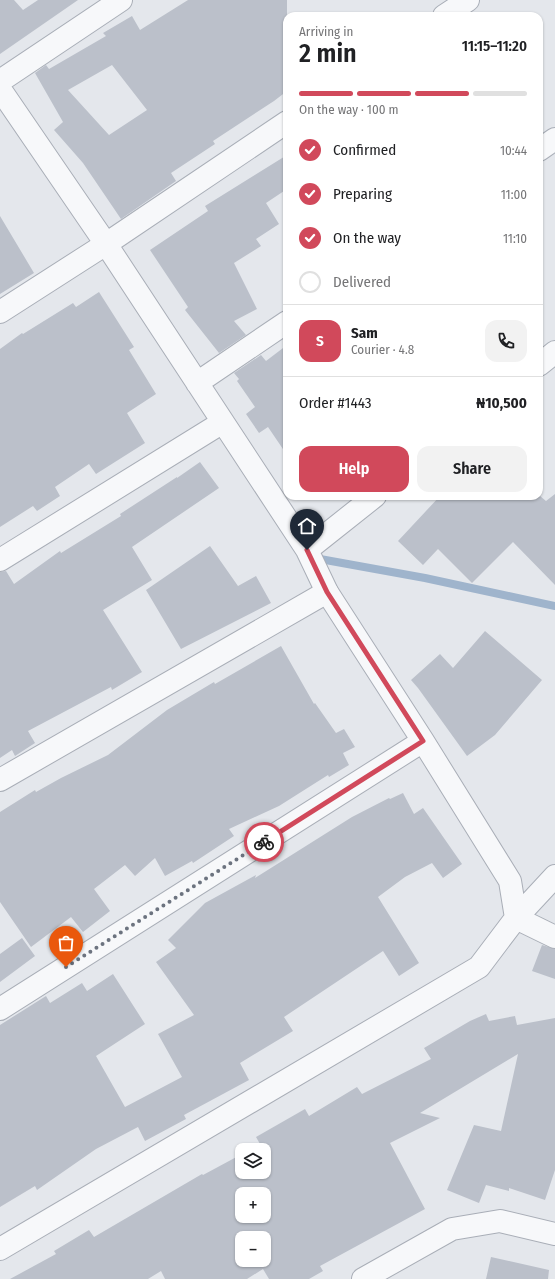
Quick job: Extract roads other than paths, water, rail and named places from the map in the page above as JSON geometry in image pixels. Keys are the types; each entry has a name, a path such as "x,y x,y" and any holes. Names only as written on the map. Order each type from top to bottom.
{"street":[{"path":"0,81 121,0"},
{"path":"450,12 468,0"},
{"path":"0,90 106,244 307,550 327,592 423,741 510,881 516,918"},
{"path":"0,312 106,244 283,125"},
{"path":"543,147 555,139"},
{"path":"198,383 283,325"},
{"path":"543,362 555,352"},
{"path":"0,560 223,422"},
{"path":"307,550 370,500"},
{"path":"0,780 327,592"},
{"path":"0,1009 423,741"},
{"path":"0,1249 480,967 516,918 555,876"},
{"path":"516,918 555,937"},
{"path":"363,1279 452,1229 500,1221 555,1234"}],"waterway":[{"path":"320,559 425,578 555,606"}]}
